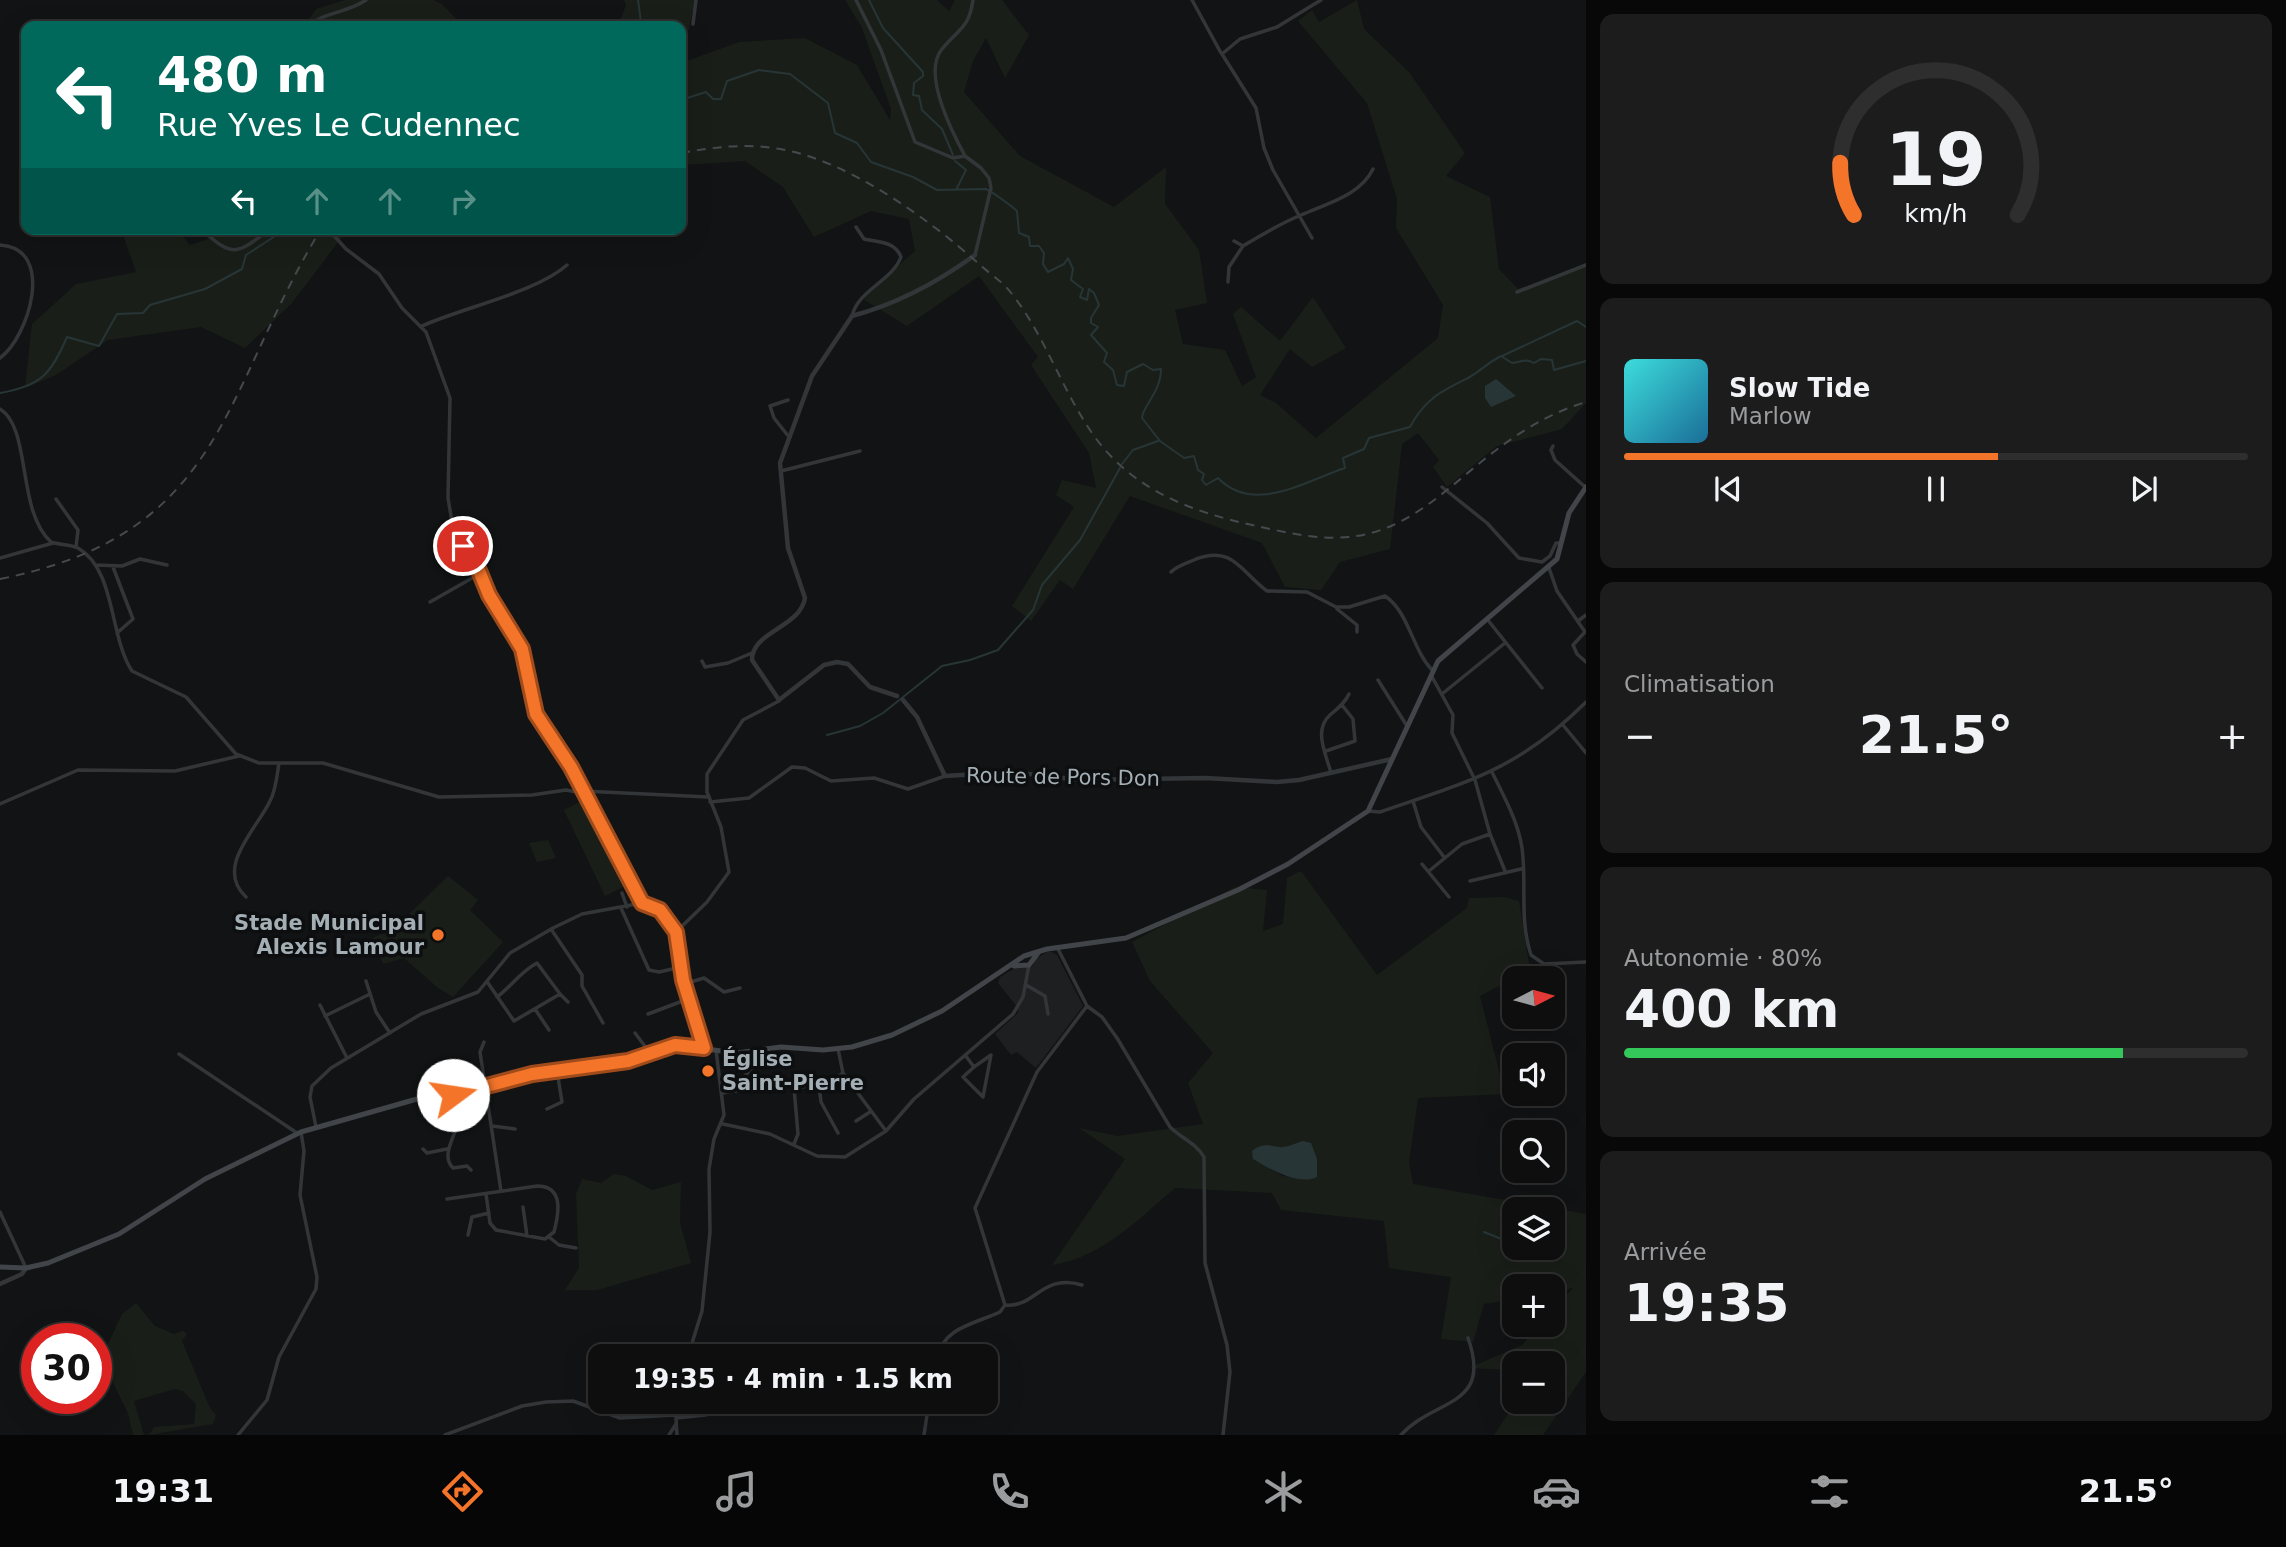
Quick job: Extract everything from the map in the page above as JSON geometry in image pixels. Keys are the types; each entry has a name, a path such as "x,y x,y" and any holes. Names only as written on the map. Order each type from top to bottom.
{"main road":[{"path":"0,1267 26,1268 48,1263 129,1229 205,1179 299,1132 417,1099 557,1071 628,1061 675,1045 746,1052 781,1047 838,1049 888,1037 942,1011 1007,968 1026,962 1039,951 1126,938 1186,915 1288,864 1368,811 1431,672 1449,650 1557,559 1572,505 1586,487"}],"street":[{"path":"314,21 366,0"},
{"path":"693,24 696,0"},
{"path":"856,0 881,50 915,142 953,158 965,156"},
{"path":"852,316 881,308 944,277 975,256 990,196 989,178 965,156 946,120 935,66 942,49 966,26 973,0"},
{"path":"1192,0 1256,108 1267,156 1297,216 1312,239"},
{"path":"1222,54 1240,39 1278,27 1321,0"},
{"path":"1228,282 1229,267 1243,246 1297,216 1328,205 1357,188 1373,169"},
{"path":"702,661 705,667 715,666 752,653 766,638 796,617 805,598 788,548 779,472 812,376 852,316 856,304 894,268 901,257 896,248 888,243 864,239 856,227"},
{"path":"208,235 222,248 231,251 244,248 262,235"},
{"path":"333,235 346,249 379,274 402,308 422,326 446,379 450,398 450,520 481,573 489,595 522,649 536,714 562,752 642,903"},
{"path":"1234,241 1243,246"},
{"path":"0,245 23,254 30,262 32,281 23,328 8,352 0,358"},
{"path":"422,326 530,286 567,265"},
{"path":"1517,292 1586,265"},
{"path":"788,400 770,406 774,418 789,437"},
{"path":"0,409 14,425 27,494 36,520 53,543"},
{"path":"1553,446 1551,450 1555,460 1586,487"},
{"path":"779,472 860,451"},
{"path":"1442,487 1487,523 1519,558 1542,562 1550,556 1556,542 1562,543"},
{"path":"56,499 78,530 76,547"},
{"path":"0,558 53,543 76,547 101,570 125,659 135,674 186,697 239,756 175,771 78,770 0,804"},
{"path":"1171,572 1207,556 1222,555 1234,560 1267,591 1307,592 1336,607 1357,625 1357,632"},
{"path":"96,565 113,567 140,559 167,565"},
{"path":"113,567 133,619 117,633"},
{"path":"1549,568 1557,591 1586,632 1573,645 1577,654 1586,662"},
{"path":"430,603 481,573"},
{"path":"1336,607 1349,607 1378,596 1387,597 1400,612 1452,715 1452,733 1475,780 1490,834 1505,871"},
{"path":"1578,621 1586,615"},
{"path":"1487,620 1542,688"},
{"path":"1442,694 1504,643"},
{"path":"752,653 755,667 779,700"},
{"path":"676,932 707,902 728,874 721,827 709,800 706,784 709,770 743,720 779,700 824,665 837,662 848,664 867,685 904,700 917,717 945,776"},
{"path":"1378,680 1407,726"},
{"path":"1331,773 1321,737 1322,725 1349,694"},
{"path":"1368,811 1380,812 1492,772 1525,754 1563,725 1586,702"},
{"path":"1325,752 1355,741 1353,719 1342,705"},
{"path":"1563,725 1586,753"},
{"name":"Route de Pors Don","path":"239,756 263,764 323,763 439,797 532,795 575,790 584,793 709,800 750,799 792,766 805,768 831,782 874,778 908,789 945,776 1011,772 1080,780 1205,778 1277,782 1392,759"},
{"path":"246,897 236,882 234,862 270,802 279,763"},
{"path":"1492,772 1518,828 1526,939 1534,959 1558,965 1586,962"},
{"path":"1413,801 1420,827 1444,858"},
{"path":"1429,871 1462,844 1490,834"},
{"path":"1422,864 1449,897"},
{"path":"1470,881 1521,869"},
{"path":"622,893 627,907"},
{"path":"316,1127 310,1097 312,1086 317,1079 427,1011 470,996 488,983 510,953 582,914 642,903 660,910 676,932 684,984 704,1048"},
{"path":"621,908 649,970 659,972 681,967"},
{"path":"551,929 582,975 582,986 603,1023"},
{"path":"1057,947 1087,1006 1102,1017 1117,1038 1170,1127 1180,1138 1196,1146 1204,1157 1205,1263 1227,1345 1230,1372 1223,1435"},
{"path":"723,1124 770,1134 817,1156 833,1158 855,1152 886,1131 914,1099 1013,1014 1021,1002 1026,985 1026,962"},
{"path":"497,997 512,986 520,973 537,963 568,1002"},
{"path":"684,984 704,978 715,982 724,992 740,988"},
{"path":"366,981 376,1012 390,1033"},
{"path":"488,983 512,1020 560,994"},
{"path":"1026,985 1045,996 1048,1014"},
{"path":"325,1016 370,994"},
{"path":"648,1014 688,999"},
{"path":"320,1005 347,1058"},
{"path":"942,1344 948,1335 1000,1312 1004,1305 975,1208 1037,1072 1087,1006"},
{"path":"535,1009 549,1030"},
{"path":"635,1033 650,1053"},
{"path":"484,1042 480,1052 501,1192"},
{"path":"838,1049 843,1073 886,1131"},
{"path":"692,1344 702,1311 710,1232 709,1169 714,1139 723,1124 716,1050"},
{"path":"722,1093 741,1090 740,1081 751,1069 746,1052"},
{"path":"179,1054 299,1132 304,1151 300,1195 317,1286 279,1357 267,1400 238,1435"},
{"path":"965,1055 974,1066"},
{"path":"991,1055 982,1097 963,1077 974,1066 991,1055"},
{"path":"547,1109 562,1102 557,1071"},
{"path":"794,1144 798,1134 794,1088 836,1081 843,1073"},
{"path":"819,1085 821,1102 838,1133"},
{"path":"453,1093 458,1117 448,1149 450,1166 467,1166 471,1170"},
{"path":"856,1121 870,1112"},
{"path":"492,1126 515,1129"},
{"path":"423,1149 427,1153 448,1149"},
{"path":"447,1199 545,1186 555,1192 558,1205 554,1232 550,1237"},
{"path":"486,1194 493,1229 515,1235 550,1237 559,1245 576,1248"},
{"path":"523,1207 527,1236"},
{"path":"0,1212 23,1256 26,1268 22,1274 0,1284"},
{"path":"468,1235 472,1217 488,1213"},
{"path":"1004,1305 1021,1305 1052,1283 1082,1285"},
{"path":"1401,1435 1465,1393 1472,1381 1476,1360 1468,1338"},
{"path":"444,1435 522,1406 546,1402 573,1401 620,1418 676,1419 709,1414"},
{"path":"676,1414 677,1435"},
{"path":"924,1435 927,1414"},
{"path":"668,1435 676,1419"}],"shaded area":[{"path":"345,0 433,0 442,4 458,21 308,21 316,9"},
{"path":"624,0 695,0 686,34 686,21 620,21 626,5"},
{"path":"845,0 937,0 949,11 955,0 1002,0 1029,35 1005,78 986,38 973,61 964,92 1020,156 1114,207 1166,167 1165,204 1199,250 1207,303 1175,310 1183,344 1225,350 1242,386 1256,377 1233,314 1241,307 1280,341 1313,297 1346,348 1312,367 1290,349 1260,395 1276,403 1316,438 1438,338 1443,305 1396,228 1397,199 1367,103 1298,21 1312,10 1319,22 1357,0 1364,29 1409,72 1465,153 1446,176 1490,197 1499,269 1518,289 1586,263 1586,403 1562,429 1497,446 1447,487 1433,467 1439,460 1418,433 1402,444 1390,549 1340,562 1321,590 1285,587 1262,543 1130,496 1073,589 1060,580 1031,621 1012,606 1074,507 1056,495 1062,480 1096,488 1089,453 1031,365 1038,357 979,276 907,326 861,298 915,251 909,219 871,211 814,237 783,187 745,161 686,165 686,60 739,42 805,38 857,65 890,120 891,109 862,28"},
{"path":"123,235 182,235 190,245 218,235 343,235 292,303 245,348 201,327 108,340 56,375 25,388 32,324 76,284 136,272"},
{"path":"1496,379 1516,396 1491,407 1485,398 1485,386"},
{"path":"583,800 629,884 605,896 564,810"},
{"path":"548,840 556,858 537,862 529,843"},
{"path":"1301,871 1377,975 1467,908 1469,898 1504,897 1519,901 1529,966 1502,966 1502,985 1480,996 1502,1082 1502,1094 1418,1098 1409,1163 1413,1184 1502,1199 1502,1260 1565,1260 1565,1210 1586,1214 1586,1372 1565,1403 1565,1351 1508,1351 1522,1345 1529,1337 1565,1337 1565,1297 1573,1288 1565,1290 1565,1274 1502,1274 1502,1301 1484,1304 1473,1342 1441,1339 1451,1277 1389,1268 1384,1221 1281,1210 1272,1193 1175,1188 1103,1246 1070,1261 1052,1265 1125,1159 1079,1128 1117,1136 1203,1124 1188,1083 1213,1053 1150,981 1132,942 1235,887 1267,890 1263,931 1283,924 1287,878","holes":["1282,1147 1305,1179 1283,1176 1253,1159"]},
{"name":"Stade Municipal Alexis Lamour","path":"448,876 478,900 470,910 503,942 453,997 438,988 404,958 383,964 372,938 411,923 410,913"},
{"path":"1049,951 1057,955 1083,1006 1036,1068 1017,1052 1011,1055 995,1034 1018,1013 1018,1008 998,983 1000,977 1015,968 1032,967 1035,959"},
{"path":"1303,1141 1311,1143 1317,1159 1317,1177 1293,1178 1253,1159 1252,1151 1259,1147 1285,1147"},
{"path":"614,1174 626,1176 652,1190 681,1182 680,1223 691,1263 597,1290 565,1290 579,1268 576,1194 582,1179 601,1183"},
{"path":"136,1303 155,1326 174,1334 183,1331 187,1334 182,1341 210,1408 216,1415 213,1424 149,1435 154,1427 194,1424 196,1404 183,1391 175,1389 134,1401 144,1435 133,1435 128,1413 112,1381 112,1335 122,1314"},
{"path":"1502,1354 1502,1369 1469,1368"},
{"path":"1508,1414 1557,1414 1543,1435 1494,1435"}],"waterway":[{"path":"638,0 641,21"},
{"path":"869,0 883,28 923,72 923,76 914,83 913,95 919,96 922,110 942,129 953,155"},
{"path":"686,98 706,92 713,99 721,99 727,81 759,70 790,74 828,103 835,133 857,143 871,162 913,177 937,190 986,189 1007,203 1017,211 1019,233 1029,237 1030,246 1039,246 1044,253 1043,264 1048,272 1064,264 1068,258 1073,269 1071,280 1083,289 1080,297 1087,300 1089,289 1094,293 1099,305 1091,323 1098,327 1091,335 1107,353 1104,362 1113,370 1117,385 1124,386 1127,372 1143,364 1153,370 1161,369 1158,385 1142,418 1160,441 1184,458 1194,456 1198,470 1204,474 1202,480 1206,485 1218,478 1232,489 1263,495 1297,487 1345,468 1343,458 1364,449 1369,438 1410,427 1434,397 1501,356 1512,363 1552,360 1554,370 1586,361"},
{"path":"955,161 966,170 957,188"},
{"path":"0,393 26,386 43,376 56,360 67,337 99,346 117,314 143,313 150,305 205,289 242,269 246,255 277,235"},
{"path":"1502,356 1577,321 1586,327"},
{"path":"1122,464 1133,450 1158,441"},
{"path":"827,735 860,726 883,713 942,666 998,650 1033,610 1042,585 1080,540 1120,468"},
{"path":"1484,1232 1502,1239"}],"railway":[{"path":"686,152 755,146 806,155 859,178 912,211 959,247 1012,294 1034,327 1081,416 1108,453 1145,485 1212,515 1315,537 1338,538 1372,533 1393,525 1432,502 1523,432 1553,415 1586,402"},
{"path":"0,579 74,558 131,529 174,492 207,449 234,401 287,290 318,235"}],"place":[{"name":"Stade Municipal Alexis Lamour","path":"438,935"},
{"name":"Église Saint-Pierre","path":"708,1071"}],"route":[{"path":"453,1095 532,1074 628,1061 675,1045 704,1048 683,980 676,932 672,923 660,910 642,903 571,767 536,714 522,649 489,595 475,561 463,546"}]}
